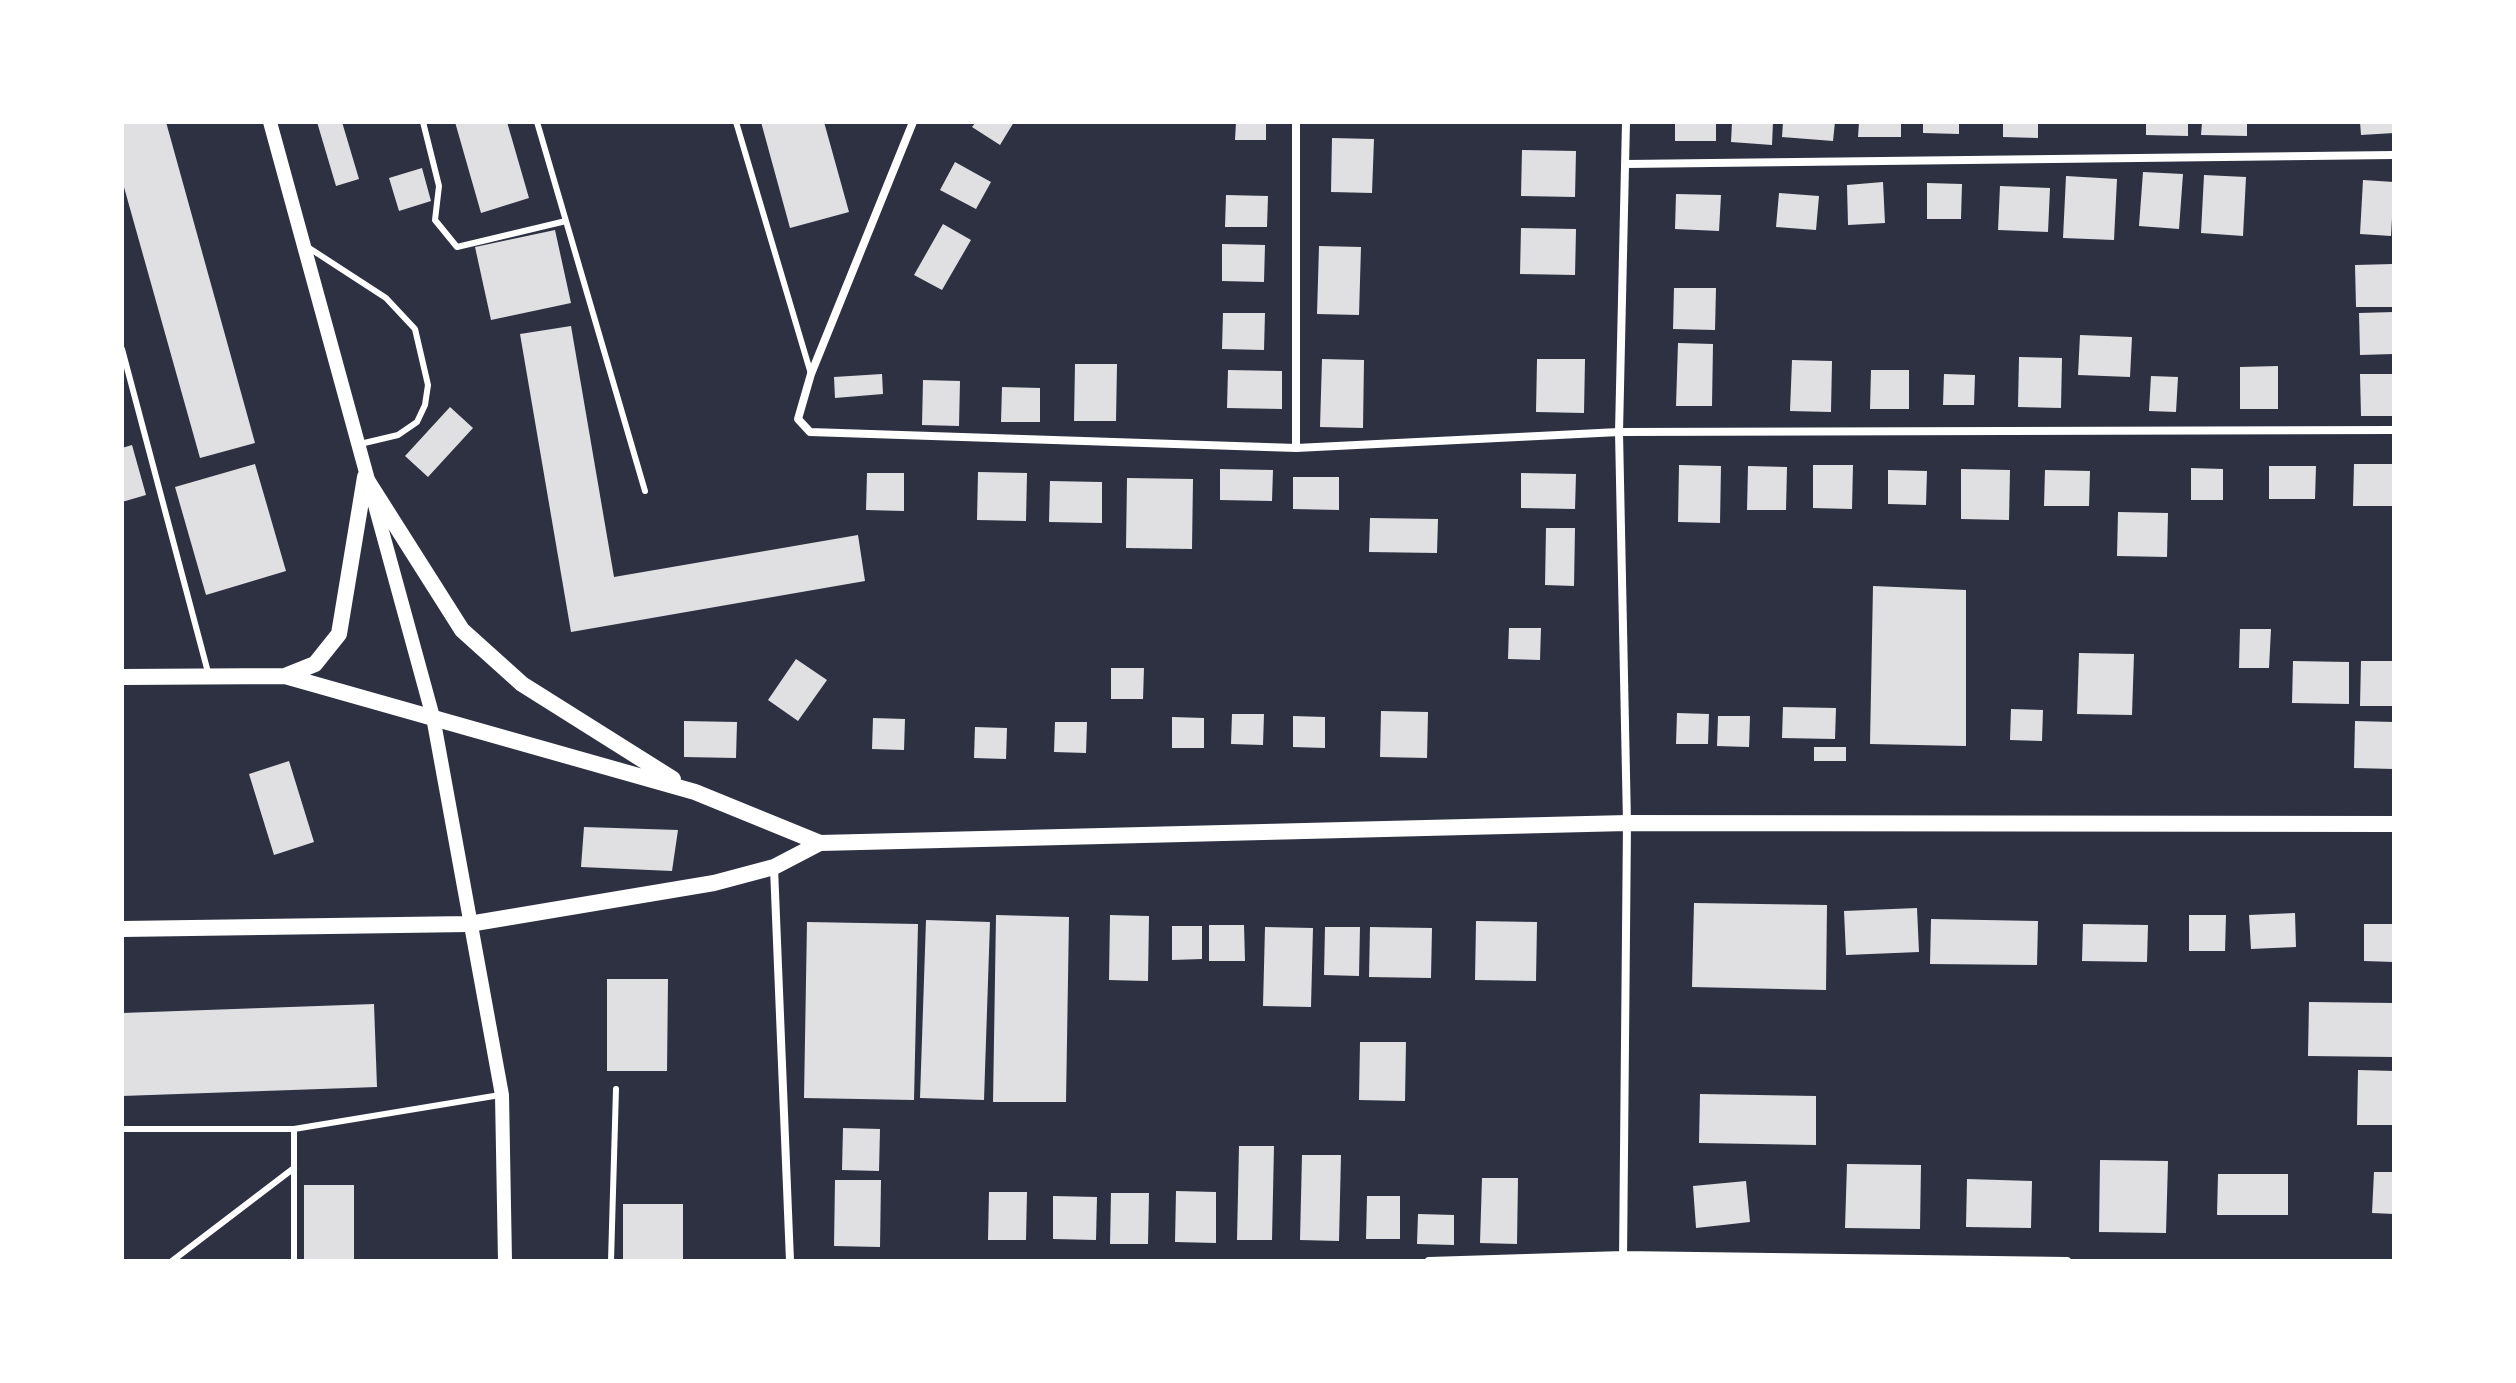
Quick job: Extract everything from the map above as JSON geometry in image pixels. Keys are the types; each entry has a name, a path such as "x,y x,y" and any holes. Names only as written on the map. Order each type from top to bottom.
{"main road":[{"path":"285,676 315,664 339,634 365,477"},
{"path":"365,477 462,630 522,684 695,792"},
{"path":"122,677 285,676 695,792 820,843 1627,823 2394,824"},
{"path":"122,929 469,924 633,899 774,867 820,843"}],"street":[{"path":"270,122 433,717 502,1095 505,1261"},
{"path":"913,122 811,374 798,419 810,432 1296,448 1619,432 2394,430"},
{"path":"1296,122 1296,448"},
{"path":"1623,1258 1627,823 1619,432 1626,122"},
{"path":"1626,164 2394,155"},
{"path":"774,867 790,1261"},
{"path":"1429,1261 1623,1258 2067,1261"}],"lane":[{"path":"423,122 439,186 435,220 457,247 566,221"},
{"path":"537,122 645,491"},
{"path":"736,122 811,374"},
{"path":"303,244 386,298 415,329 428,385 425,405 417,422 398,435 357,445"},
{"path":"122,349 209,676"},
{"path":"122,394 133,391"},
{"path":"611,1261 616,1089"},
{"path":"122,1129 294,1129 502,1095"},
{"path":"294,1129 294,1261"},
{"path":"172,1261 294,1168"}],"building":[{"path":"122,122 166,122 255,443 200,458 122,180"},
{"path":"317,122 342,122 359,179 336,186"},
{"path":"455,122 507,122 529,198 481,213"},
{"path":"761,122 824,122 849,212 790,228"},
{"path":"976,122 1014,122 1000,145 972,127"},
{"path":"1236,122 1266,122 1266,140 1235,140"},
{"path":"1675,122 1716,122 1716,141 1675,141"},
{"path":"1732,122 1773,122 1772,145 1731,142"},
{"path":"1783,122 1835,122 1833,141 1782,137"},
{"path":"1859,122 1901,122 1901,137 1858,137"},
{"path":"1923,122 1959,122 1959,134 1923,133"},
{"path":"2003,122 2038,122 2038,138 2003,137"},
{"path":"2146,122 2188,122 2188,136 2146,135"},
{"path":"2202,122 2247,122 2247,136 2201,135"},
{"path":"2360,122 2394,122 2394,133 2361,135"},
{"path":"1332,138 1374,139 1372,193 1331,192"},
{"path":"1522,150 1576,151 1575,197 1521,196"},
{"path":"955,162 991,182 976,209 940,190"},
{"path":"422,168 431,201 399,211 389,178"},
{"path":"2143,172 2183,174 2179,229 2139,226"},
{"path":"2204,175 2246,177 2243,236 2201,233"},
{"path":"2066,176 2117,179 2114,240 2063,238"},
{"path":"2363,180 2394,182 2391,236 2360,234"},
{"path":"1883,182 1885,223 1848,225 1847,185"},
{"path":"1927,183 1962,184 1961,219 1927,219"},
{"path":"2000,186 2050,188 2048,232 1998,230"},
{"path":"1779,193 1819,196 1816,230 1776,227"},
{"path":"1676,194 1721,195 1719,231 1675,229"},
{"path":"1226,195 1268,196 1267,227 1225,227"},
{"path":"943,224 971,240 942,290 914,275"},
{"path":"1521,228 1576,229 1575,275 1520,274"},
{"path":"555,230 571,303 491,320 475,247"},
{"path":"1222,244 1265,245 1264,282 1222,281"},
{"path":"1319,246 1361,247 1359,315 1317,314"},
{"path":"2393,264 2393,307 2356,307 2355,265"},
{"path":"1674,288 1716,288 1715,330 1673,329"},
{"path":"2394,312 2394,354 2360,355 2359,313"},
{"path":"1223,313 1265,313 1264,350 1222,349"},
{"path":"571,326 614,577 858,535 865,581 571,632 520,334"},
{"path":"2080,335 2132,337 2130,377 2078,375"},
{"path":"1678,343 1713,344 1712,406 1676,406"},
{"path":"2019,357 2062,358 2061,408 2018,407"},
{"path":"1322,359 1364,360 1363,428 1320,427"},
{"path":"1537,359 1585,359 1584,413 1536,412"},
{"path":"1792,360 1832,361 1831,412 1790,411"},
{"path":"1075,364 1117,364 1116,421 1074,421"},
{"path":"2278,366 2278,409 2240,409 2240,367"},
{"path":"1228,370 1282,371 1282,409 1227,408"},
{"path":"1871,370 1909,370 1909,409 1870,409"},
{"path":"882,374 883,394 835,398 834,377"},
{"path":"1944,374 1975,375 1974,405 1943,405"},
{"path":"2360,374 2394,374 2394,416 2361,416"},
{"path":"2151,376 2178,377 2176,412 2149,411"},
{"path":"923,380 960,381 959,426 922,425"},
{"path":"1002,387 1040,388 1040,422 1001,422"},
{"path":"450,407 473,428 428,477 405,456"},
{"path":"132,445 146,495 122,502 122,448"},
{"path":"255,464 286,571 206,595 175,487"},
{"path":"2354,464 2394,464 2394,506 2353,506"},
{"path":"1679,465 1721,466 1720,523 1678,522"},
{"path":"1813,465 1853,465 1852,509 1813,508"},
{"path":"1748,466 1787,467 1786,510 1747,510"},
{"path":"2269,466 2316,466 2315,499 2269,499"},
{"path":"2191,468 2223,469 2223,500 2191,500"},
{"path":"1220,469 1273,470 1272,501 1220,500"},
{"path":"1961,469 2010,470 2009,520 1961,519"},
{"path":"1888,470 1927,471 1926,505 1888,504"},
{"path":"2045,470 2090,471 2089,506 2044,506"},
{"path":"978,472 1027,473 1026,521 977,520"},
{"path":"867,473 904,473 904,511 866,510"},
{"path":"1521,473 1576,474 1575,509 1521,508"},
{"path":"1293,477 1339,477 1339,510 1293,509"},
{"path":"1127,478 1193,479 1192,549 1126,548"},
{"path":"1050,481 1102,482 1102,523 1049,522"},
{"path":"2118,512 2168,513 2167,557 2117,556"},
{"path":"1370,518 1438,519 1437,553 1369,552"},
{"path":"1546,528 1575,528 1574,586 1545,585"},
{"path":"1873,586 1966,590 1966,746 1870,744"},
{"path":"1509,628 1541,628 1540,660 1508,659"},
{"path":"2240,629 2271,629 2269,668 2239,668"},
{"path":"2079,653 2134,654 2132,715 2077,714"},
{"path":"796,659 827,680 798,721 768,700"},
{"path":"2293,661 2349,662 2349,704 2292,703"},
{"path":"2361,661 2394,661 2394,706 2360,706"},
{"path":"1111,668 1144,668 1143,699 1111,699"},
{"path":"1783,707 1836,708 1835,739 1782,738"},
{"path":"2011,709 2043,710 2042,741 2010,740"},
{"path":"1381,711 1428,712 1427,758 1380,757"},
{"path":"1677,713 1709,714 1708,744 1676,744"},
{"path":"1232,714 1264,714 1263,745 1231,744"},
{"path":"1293,716 1325,717 1325,748 1293,747"},
{"path":"1718,716 1750,716 1749,747 1717,746"},
{"path":"1172,717 1204,718 1204,748 1172,748"},
{"path":"873,718 905,719 904,750 872,749"},
{"path":"684,721 737,722 736,758 684,757"},
{"path":"2355,721 2394,722 2394,769 2354,768"},
{"path":"1055,722 1087,722 1086,753 1054,752"},
{"path":"975,727 1007,728 1006,759 974,758"},
{"path":"1814,747 1846,747 1846,761 1814,761"},
{"path":"289,761 314,842 274,855 249,774"},
{"path":"584,827 678,830 672,871 581,867"},
{"path":"1694,903 1827,905 1826,990 1692,987"},
{"path":"1917,908 1919,952 1846,955 1844,911"},
{"path":"2295,913 2296,947 2251,949 2249,915"},
{"path":"996,915 1069,917 1066,1102 993,1102"},
{"path":"1110,915 1149,916 1148,981 1109,980"},
{"path":"2189,915 2226,915 2225,951 2189,951"},
{"path":"1931,919 2038,921 2037,965 1930,964"},
{"path":"926,920 990,922 984,1100 920,1098"},
{"path":"1476,921 1537,922 1536,981 1475,980"},
{"path":"807,922 918,924 914,1100 804,1098"},
{"path":"2083,924 2148,925 2147,962 2082,961"},
{"path":"2364,924 2394,924 2394,962 2364,961"},
{"path":"1209,925 1244,925 1245,961 1209,961"},
{"path":"1172,926 1202,926 1202,959 1172,960"},
{"path":"1265,927 1313,928 1311,1007 1263,1006"},
{"path":"1325,927 1360,927 1359,976 1324,975"},
{"path":"1370,927 1432,928 1431,978 1369,977"},
{"path":"607,979 668,979 667,1071 607,1071"},
{"path":"2309,1002 2394,1003 2394,1057 2308,1056"},
{"path":"374,1004 377,1087 122,1096 122,1013"},
{"path":"1360,1042 1406,1042 1405,1101 1359,1100"},
{"path":"2358,1070 2394,1071 2394,1125 2357,1125"},
{"path":"1700,1094 1816,1096 1816,1145 1699,1143"},
{"path":"843,1128 880,1129 879,1171 842,1170"},
{"path":"1239,1146 1274,1146 1272,1240 1237,1240"},
{"path":"1302,1155 1341,1155 1339,1241 1300,1240"},
{"path":"2100,1160 2168,1161 2166,1233 2099,1232"},
{"path":"1847,1164 1921,1165 1920,1229 1845,1228"},
{"path":"2374,1172 2394,1172 2394,1214 2372,1213"},
{"path":"2218,1174 2288,1174 2288,1215 2217,1215"},
{"path":"1482,1178 1518,1178 1517,1244 1480,1243"},
{"path":"1967,1179 2032,1181 2031,1228 1966,1227"},
{"path":"835,1180 881,1180 880,1247 834,1246"},
{"path":"1746,1181 1750,1222 1696,1228 1693,1186"},
{"path":"304,1185 354,1185 354,1261 304,1261"},
{"path":"1176,1191 1216,1192 1216,1243 1175,1242"},
{"path":"989,1192 1027,1192 1026,1240 988,1240"},
{"path":"1111,1193 1149,1193 1148,1244 1110,1244"},
{"path":"1053,1196 1097,1197 1096,1240 1053,1239"},
{"path":"1367,1196 1400,1196 1400,1239 1366,1239"},
{"path":"623,1204 683,1204 683,1261 623,1261"},
{"path":"1418,1214 1454,1215 1454,1245 1417,1244"}]}
